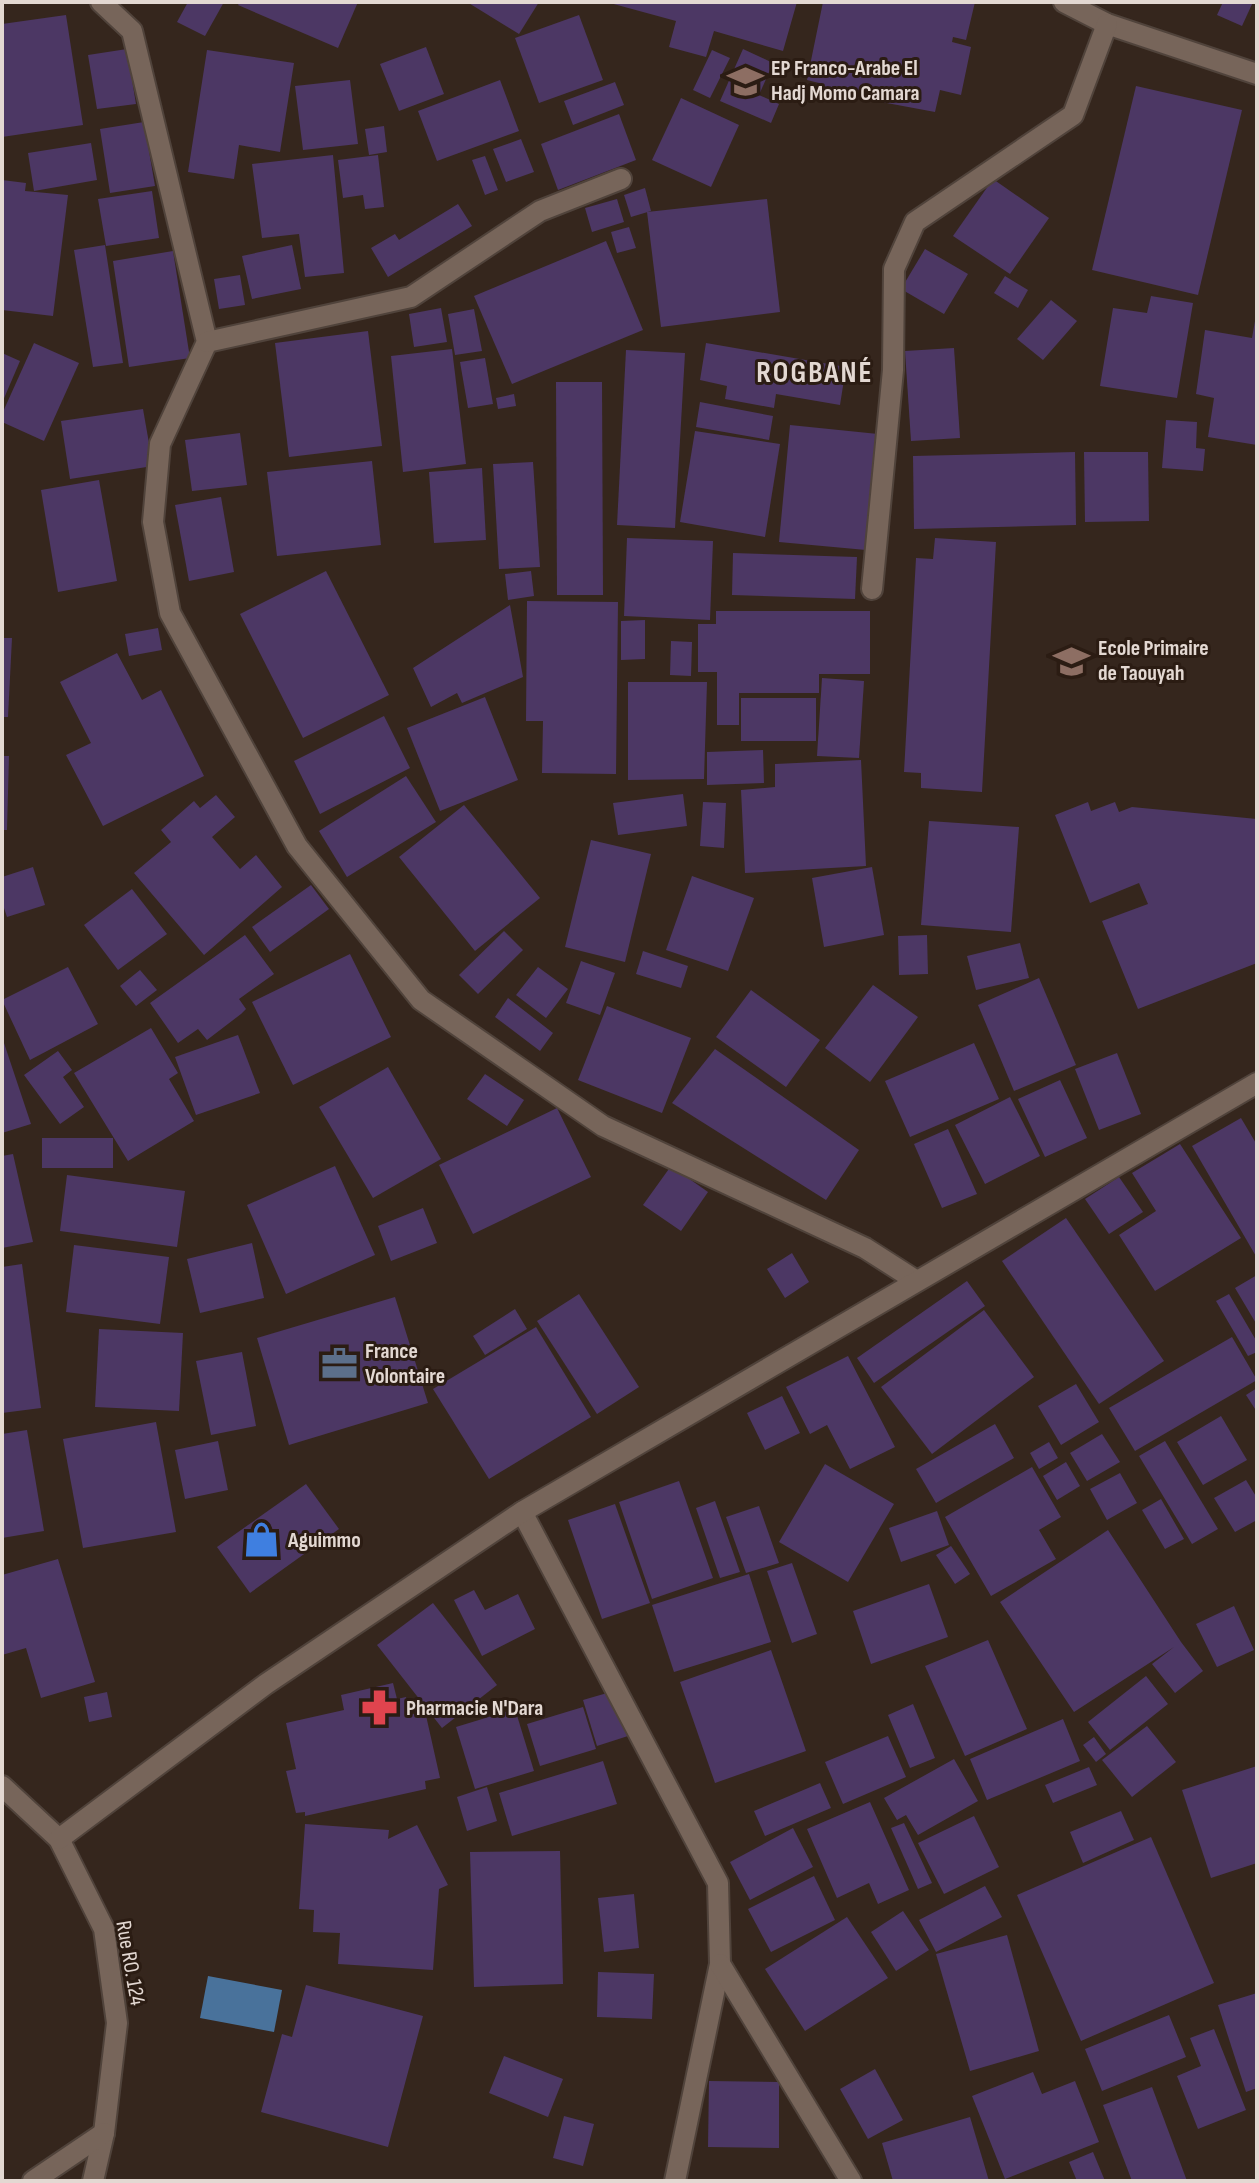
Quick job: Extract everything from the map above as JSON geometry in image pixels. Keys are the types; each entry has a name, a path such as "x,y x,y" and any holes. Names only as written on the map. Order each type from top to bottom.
{"street":[{"path":"101,2 132,31 207,342 160,444 153,522 170,613 297,846 421,1000 603,1126 865,1248 915,1280"},
{"path":"1064,2 1107,24 1257,74"},
{"path":"872,589 893,370 894,269 915,222 1073,115 1107,24"},
{"path":"207,342 411,297 540,211 621,179"},
{"path":"59,1839 266,1684 522,1512 1257,1083"},
{"path":"522,1512 718,1883 720,1964 675,2181"},
{"name":"Rue RO. 124","path":"2,1786 59,1839 104,1929 117,2023 104,2133 93,2181"},
{"path":"720,1964 851,2181"},
{"path":"33,2181 104,2133"}],"water":[{"path":"208,1976 282,1990 274,2032 200,2018"}],"building":[{"path":"188,2 224,2 205,36 177,22"},
{"path":"240,2 358,2 338,48 238,5"},
{"path":"467,2 539,2 519,34"},
{"path":"797,2 783,51 714,31 706,57 669,47 676,21 610,3"},
{"path":"823,2 975,2 966,40 953,37 952,42 971,47 961,95 940,90 935,112 817,90 819,83 807,80"},
{"path":"1223,2 1253,2 1242,26 1217,15"},
{"path":"66,15 83,125 2,137 2,24"},
{"path":"579,15 603,80 539,103 515,38"},
{"path":"426,47 444,94 399,111 380,64"},
{"path":"127,49 136,104 97,109 88,55"},
{"path":"743,49 773,63 759,95 779,104 771,123 720,101"},
{"path":"207,50 294,63 280,152 239,145 234,179 188,172"},
{"path":"712,50 730,58 710,98 693,90"},
{"path":"350,80 358,144 303,150 295,86"},
{"path":"500,80 519,131 437,161 418,111"},
{"path":"615,82 624,105 573,125 564,101"},
{"path":"1136,86 1242,110 1198,295 1092,270"},
{"path":"681,98 739,125 711,187 652,160"},
{"path":"619,114 636,160 558,190 541,144"},
{"path":"144,122 155,186 110,193 100,129"},
{"path":"384,126 387,152 369,155 365,129"},
{"path":"521,139 534,172 506,182 493,149"},
{"path":"91,143 97,180 34,191 28,153"},
{"path":"333,155 344,273 305,277 299,234 262,238 252,164"},
{"path":"378,155 384,207 365,209 363,195 343,198 338,160"},
{"path":"485,156 498,190 485,195 472,160"},
{"path":"993,179 1049,218 1010,274 953,236"},
{"path":"2,180 26,183 25,191 68,195 53,316 2,310"},
{"path":"645,188 651,211 631,217 624,195"},
{"path":"152,191 159,238 106,246 98,199"},
{"path":"617,199 624,222 592,232 585,208"},
{"path":"767,199 780,312 661,327 647,212"},
{"path":"458,204 472,226 388,277 371,248 395,234 399,240"},
{"path":"629,227 636,248 617,253 611,232"},
{"path":"606,241 643,330 512,384 474,296"},
{"path":"105,245 123,363 93,367 74,250"},
{"path":"292,245 301,289 252,299 242,256"},
{"path":"925,249 968,274 944,314 901,289"},
{"path":"173,251 190,358 129,367 113,261"},
{"path":"240,275 245,305 219,309 214,279"},
{"path":"1005,276 1028,290 1018,308 994,293"},
{"path":"1151,296 1193,303 1177,398 1100,386 1113,308 1147,313"},
{"path":"1051,300 1077,321 1043,360 1017,339"},
{"path":"441,308 447,342 414,347 409,314"},
{"path":"474,309 482,351 455,355 448,314"},
{"path":"1255,321 1257,445 1208,437 1214,398 1196,394 1205,330 1252,338"},
{"path":"368,331 382,446 289,457 275,343"},
{"path":"34,343 79,363 44,441 2,422 2,414"},
{"path":"706,343 846,367 840,405 776,394 774,408 725,399 727,386 700,380"},
{"path":"954,348 960,438 911,441 905,351"},
{"path":"452,349 466,464 403,472 391,356"},
{"path":"626,350 685,353 675,528 617,525"},
{"path":"2,353 20,361 2,403"},
{"path":"485,358 493,404 468,408 460,362"},
{"path":"556,382 602,382 603,595 557,595"},
{"path":"514,394 516,406 498,409 496,398"},
{"path":"700,402 773,416 769,440 696,427"},
{"path":"143,409 153,466 70,479 61,421"},
{"path":"1166,420 1197,422 1196,448 1205,449 1203,471 1162,468"},
{"path":"790,425 878,434 866,550 779,542"},
{"path":"695,431 780,444 765,537 680,522"},
{"path":"240,433 247,485 192,491 185,440"},
{"path":"1075,452 1076,525 914,529 913,456"},
{"path":"1084,452 1148,452 1149,521 1085,522"},
{"path":"372,461 381,545 277,556 267,472"},
{"path":"533,462 540,567 499,569 493,464"},
{"path":"482,468 486,540 434,543 429,472"},
{"path":"99,480 117,581 58,592 41,490"},
{"path":"221,497 234,572 189,581 175,505"},
{"path":"627,538 713,541 710,620 624,616"},
{"path":"935,538 996,542 982,792 921,788 921,773 904,772 916,558 933,559"},
{"path":"733,553 857,557 855,599 732,595"},
{"path":"326,571 389,695 303,738 240,614"},
{"path":"531,571 534,596 508,600 505,574"},
{"path":"527,601 618,602 616,774 542,773 543,721 526,721"},
{"path":"510,605 523,677 462,703 457,693 431,707 413,668"},
{"path":"716,611 870,611 870,674 819,674 819,693 739,693 739,725 717,725 717,672 698,672 698,624 716,624"},
{"path":"645,620 645,659 621,660 621,621"},
{"path":"158,628 162,650 129,656 125,634"},
{"path":"2,638 12,638 8,717 2,717"},
{"path":"671,641 692,642 691,676 670,675"},
{"path":"117,653 142,700 161,690 204,776 103,826 66,755 91,743 60,682"},
{"path":"822,678 864,681 859,758 817,756"},
{"path":"628,682 707,682 704,779 628,780"},
{"path":"485,697 518,780 440,811 407,728"},
{"path":"741,698 816,698 816,741 741,741"},
{"path":"384,716 410,768 320,814 294,761"},
{"path":"763,750 764,783 707,785 707,752"},
{"path":"2,756 9,756 7,830 2,830"},
{"path":"861,760 866,866 745,873 741,790 775,787 775,764"},
{"path":"406,776 436,822 347,877 319,831"},
{"path":"683,794 687,826 618,835 613,803"},
{"path":"216,795 235,817 212,837 240,869 256,855 282,887 204,955 134,873 171,842 161,830 194,801 200,808"},
{"path":"703,802 726,803 724,848 700,846"},
{"path":"1088,802 1091,811 1115,802 1119,812 1132,807 1257,819 1257,963 1138,1009 1102,921 1148,904 1139,883 1090,903 1055,815"},
{"path":"464,805 540,898 475,951 399,857"},
{"path":"929,821 1019,827 1011,932 921,925"},
{"path":"591,840 651,854 625,962 565,947"},
{"path":"33,867 45,905 7,917 2,902 2,877"},
{"path":"872,867 884,935 824,947 812,878"},
{"path":"692,876 754,898 728,971 666,950"},
{"path":"311,885 329,909 270,952 252,927"},
{"path":"132,889 167,934 118,970 84,925"},
{"path":"504,931 523,950 478,994 459,975"},
{"path":"245,935 274,974 239,999 246,1009 207,1040 198,1029 178,1043 150,1003"},
{"path":"927,935 928,974 899,975 898,936"},
{"path":"1020,943 1029,978 976,990 967,956"},
{"path":"643,951 688,966 681,988 636,974"},
{"path":"350,954 391,1037 293,1085 252,1002"},
{"path":"581,961 615,973 600,1015 566,1003"},
{"path":"68,967 98,1024 30,1060 2,1000"},
{"path":"538,967 568,989 546,1018 516,995"},
{"path":"140,970 157,990 136,1006 120,986"},
{"path":"1039,978 1076,1065 1014,1091 978,1005"},
{"path":"873,985 918,1017 870,1082 825,1048"},
{"path":"751,990 820,1040 786,1087 716,1037"},
{"path":"508,998 553,1033 540,1051 495,1017"},
{"path":"607,1006 691,1038 662,1113 578,1080"},
{"path":"151,1028 178,1073 169,1079 194,1121 128,1161 74,1073"},
{"path":"238,1035 260,1093 196,1115 175,1057"},
{"path":"2,1037 31,1124 2,1133"},
{"path":"974,1043 999,1099 910,1137 885,1081"},
{"path":"715,1049 859,1150 826,1200 672,1103"},
{"path":"58,1051 72,1070 63,1077 84,1107 60,1124 24,1075"},
{"path":"1117,1053 1141,1114 1099,1130 1075,1069"},
{"path":"388,1067 441,1159 373,1198 319,1107"},
{"path":"485,1074 524,1100 507,1126 467,1099"},
{"path":"1060,1080 1087,1138 1045,1157 1018,1099"},
{"path":"1010,1097 1040,1156 985,1184 955,1125"},
{"path":"557,1108 591,1177 473,1234 439,1165"},
{"path":"1241,1118 1257,1145 1257,1258 1192,1146"},
{"path":"948,1129 977,1194 942,1208 914,1144"},
{"path":"42,1138 113,1138 113,1168 42,1168"},
{"path":"1180,1144 1241,1238 1155,1291 1119,1235 1156,1211 1132,1173"},
{"path":"13,1154 33,1242 2,1248 2,1156"},
{"path":"335,1166 375,1255 286,1294 247,1205"},
{"path":"671,1166 708,1192 681,1231 643,1205"},
{"path":"67,1175 185,1191 177,1247 60,1231"},
{"path":"1119,1177 1143,1212 1109,1234 1085,1199"},
{"path":"423,1208 437,1243 391,1261 378,1226"},
{"path":"1066,1218 1164,1361 1099,1404 1002,1261"},
{"path":"252,1243 264,1298 200,1313 187,1259"},
{"path":"74,1245 169,1257 160,1324 66,1312"},
{"path":"792,1253 809,1282 785,1298 767,1269"},
{"path":"22,1264 41,1408 2,1413 2,1267"},
{"path":"1257,1275 1257,1325 1235,1288"},
{"path":"967,1281 985,1306 874,1383 857,1358"},
{"path":"579,1294 639,1387 597,1414 537,1321"},
{"path":"1229,1294 1257,1342 1257,1352 1248,1356 1216,1301"},
{"path":"395,1297 428,1403 289,1445 257,1338"},
{"path":"515,1309 527,1329 485,1355 473,1336"},
{"path":"984,1310 1034,1377 932,1454 881,1387"},
{"path":"536,1327 591,1417 489,1479 433,1389"},
{"path":"99,1329 183,1333 179,1411 95,1407"},
{"path":"1232,1337 1257,1380 1135,1451 1109,1408"},
{"path":"242,1352 256,1426 211,1435 196,1361"},
{"path":"848,1356 895,1447 850,1469 827,1425 810,1434 786,1387"},
{"path":"1076,1384 1099,1422 1061,1445 1038,1406"},
{"path":"1257,1388 1257,1412 1246,1395"},
{"path":"782,1396 800,1433 765,1450 747,1413"},
{"path":"1221,1416 1247,1460 1203,1485 1177,1442"},
{"path":"156,1422 176,1532 83,1548 63,1439"},
{"path":"995,1424 1014,1458 936,1503 916,1469"},
{"path":"27,1430 44,1531 2,1538 2,1434"},
{"path":"1102,1434 1120,1462 1087,1481 1070,1453"},
{"path":"218,1441 228,1490 185,1499 175,1450"},
{"path":"1165,1441 1218,1529 1192,1544 1139,1456"},
{"path":"1049,1442 1058,1458 1039,1469 1030,1453"},
{"path":"1066,1462 1080,1486 1057,1500 1043,1476"},
{"path":"825,1464 894,1504 848,1582 779,1542"},
{"path":"1032,1467 1061,1517 1039,1530 1056,1559 991,1596 945,1517"},
{"path":"1120,1473 1137,1503 1107,1520 1090,1489"},
{"path":"1246,1480 1257,1498 1257,1520 1235,1532 1214,1498"},
{"path":"679,1481 713,1578 652,1599 619,1502"},
{"path":"306,1484 339,1529 250,1593 217,1547"},
{"path":"1161,1499 1184,1539 1165,1549 1142,1510"},
{"path":"715,1501 740,1572 720,1578 696,1508"},
{"path":"615,1504 650,1603 602,1619 568,1520"},
{"path":"759,1506 779,1563 746,1573 726,1517"},
{"path":"937,1511 949,1545 901,1562 889,1528"},
{"path":"1108,1530 1203,1671 1175,1693 1152,1664 1174,1647 1074,1712 1000,1602"},
{"path":"951,1546 970,1574 955,1584 936,1555"},
{"path":"58,1559 95,1682 41,1698 26,1648 2,1655 2,1575"},
{"path":"792,1563 817,1634 792,1643 767,1571"},
{"path":"749,1574 771,1642 674,1672 652,1605"},
{"path":"929,1584 948,1637 871,1664 853,1611"},
{"path":"474,1590 485,1610 518,1594 535,1629 482,1656 454,1600"},
{"path":"433,1603 497,1685 442,1728 377,1645"},
{"path":"1234,1606 1254,1650 1217,1667 1196,1624"},
{"path":"988,1640 1027,1729 965,1756 925,1666"},
{"path":"771,1650 806,1751 715,1783 680,1682"},
{"path":"1146,1676 1168,1704 1110,1750 1088,1722"},
{"path":"393,1683 397,1699 406,1697 410,1715 425,1711 440,1778 425,1781 426,1789 305,1816 305,1812 296,1813 286,1771 296,1769 286,1723 344,1710 341,1695"},
{"path":"614,1691 628,1736 597,1746 583,1700"},
{"path":"107,1692 112,1717 89,1722 84,1697"},
{"path":"913,1704 935,1758 910,1768 888,1715"},
{"path":"583,1707 596,1749 540,1766 527,1724"},
{"path":"515,1709 534,1771 475,1789 456,1727"},
{"path":"1063,1719 1080,1761 987,1800 970,1759"},
{"path":"1147,1726 1176,1762 1132,1797 1102,1760"},
{"path":"888,1736 906,1777 843,1804 825,1762"},
{"path":"1094,1737 1106,1754 1096,1762 1083,1745"},
{"path":"954,1759 978,1801 918,1835 906,1815 897,1820 884,1798"},
{"path":"603,1761 617,1804 512,1836 499,1793"},
{"path":"1257,1766 1257,1863 1211,1878 1182,1790"},
{"path":"1089,1767 1097,1785 1053,1803 1045,1785"},
{"path":"820,1783 831,1808 765,1836 754,1811"},
{"path":"487,1787 497,1821 467,1831 457,1797"},
{"path":"870,1802 909,1890 878,1904 869,1883 837,1898 807,1829"},
{"path":"1121,1811 1134,1840 1083,1863 1070,1832"},
{"path":"974,1816 999,1867 944,1894 918,1843"},
{"path":"904,1823 932,1883 918,1889 891,1828"},
{"path":"305,1824 389,1830 388,1839 417,1825 448,1885 439,1889 433,1970 338,1964 340,1933 313,1932 314,1910 299,1909"},
{"path":"793,1828 813,1867 750,1900 730,1862"},
{"path":"1151,1837 1214,1983 1081,2041 1017,1895"},
{"path":"560,1851 563,1984 474,1987 470,1852"},
{"path":"814,1876 835,1920 771,1952 748,1909"},
{"path":"985,1886 1002,1917 936,1952 919,1920"},
{"path":"634,1894 639,1948 604,1952 598,1898"},
{"path":"903,1911 929,1950 896,1971 871,1932"},
{"path":"847,1917 888,1978 805,2031 765,1969"},
{"path":"1007,1935 1039,2051 970,2071 936,1954"},
{"path":"598,1972 654,1974 652,2019 597,2017"},
{"path":"306,1985 423,2016 388,2147 261,2112 282,2034 292,2037"},
{"path":"1257,1993 1257,2088 1246,2092 1218,2005"},
{"path":"1169,2015 1186,2057 1102,2091 1085,2049"},
{"path":"1214,2029 1246,2110 1198,2129 1177,2076 1201,2066 1190,2038"},
{"path":"504,2056 563,2079 548,2117 489,2093"},
{"path":"875,2069 903,2120 868,2139 840,2089"},
{"path":"1033,2072 1042,2094 1075,2081 1099,2142 1005,2179 972,2096"},
{"path":"709,2081 779,2082 779,2148 708,2147"},
{"path":"1152,2087 1187,2181 1132,2181 1103,2105"},
{"path":"564,2116 594,2124 583,2166 553,2158"},
{"path":"970,2117 989,2181 893,2181 882,2143"},
{"path":"1093,2152 1105,2181 1077,2181 1069,2162"}],"place":[{"name":"EP Franco-Arabe El Hadj Momo Camara","path":"745,81"},
{"name":"Ecole Primaire de Taouyah","path":"1072,661"},
{"name":"France Volontaire","path":"339,1364"},
{"name":"Aguimmo","path":"262,1540"},
{"name":"Pharmacie N'Dara","path":"380,1708"}],"district":[{"name":"ROGBANÉ","path":"815,373"}]}
